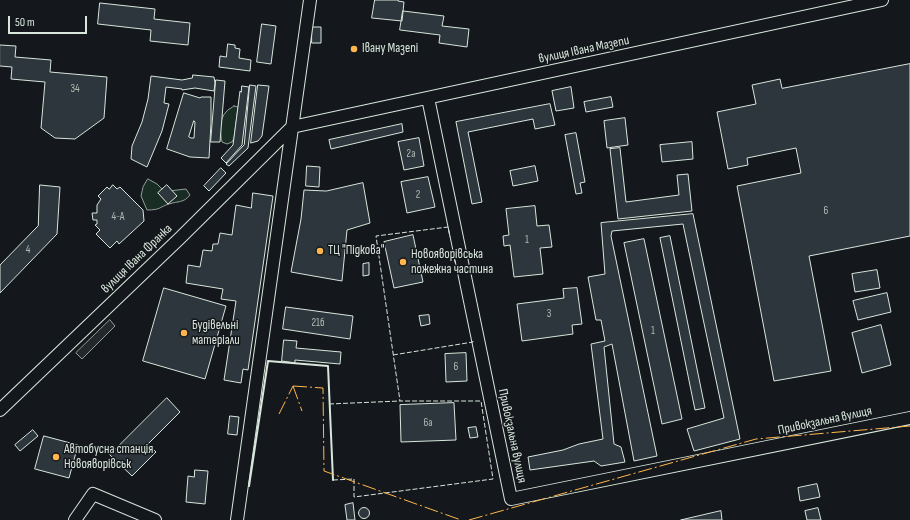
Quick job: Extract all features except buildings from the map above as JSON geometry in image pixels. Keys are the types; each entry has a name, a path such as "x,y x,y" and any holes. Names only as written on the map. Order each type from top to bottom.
{"street":[{"path":"237,520 310,0"},
{"name":"вулиця Івана Мазепи","path":"292,127 882,0"},
{"name":"Привокзальна вулиця","path":"428,98 510,499 910,418"},
{"name":"вулиця Івана Франка","path":"0,410 180,238 292,127"},
{"path":"75,520 93,494 155,520"}],"green space":[{"path":"234,106 238,107 234,138 232,142 227,144 222,142 221,122 226,112"},
{"path":"148,179 162,189 169,191 186,189 190,195 183,201 169,204 157,209 147,210 141,196 143,187"}],"shaded area":[{"path":"110,320 115,326 82,359 76,353"}],"fence":[{"path":"333,480 354,479 354,497 493,479 481,401 400,401 376,236 448,227 450,237"},
{"path":"453,251 456,267"},
{"path":"393,355 473,341"},
{"path":"329,404 400,401"}],"wall":[{"path":"249,486 268,361 328,366 333,480"}],"power":[{"path":"293,386 323,388 324,471 461,520"},
{"path":"293,386 302,411"},
{"path":"279,414 293,386"},
{"path":"469,520 756,439 910,426"}],"place":[{"name":"Івану Мазепі","path":"354,49"},
{"name":"ТЦ \"Підкова\"","path":"320,251"},
{"name":"Новояворівська пожежна частина","path":"403,262"},
{"name":"Будівельні матеріали","path":"184,333"},
{"name":"Автобусна станція Новояворівськ","path":"56,457"}]}
